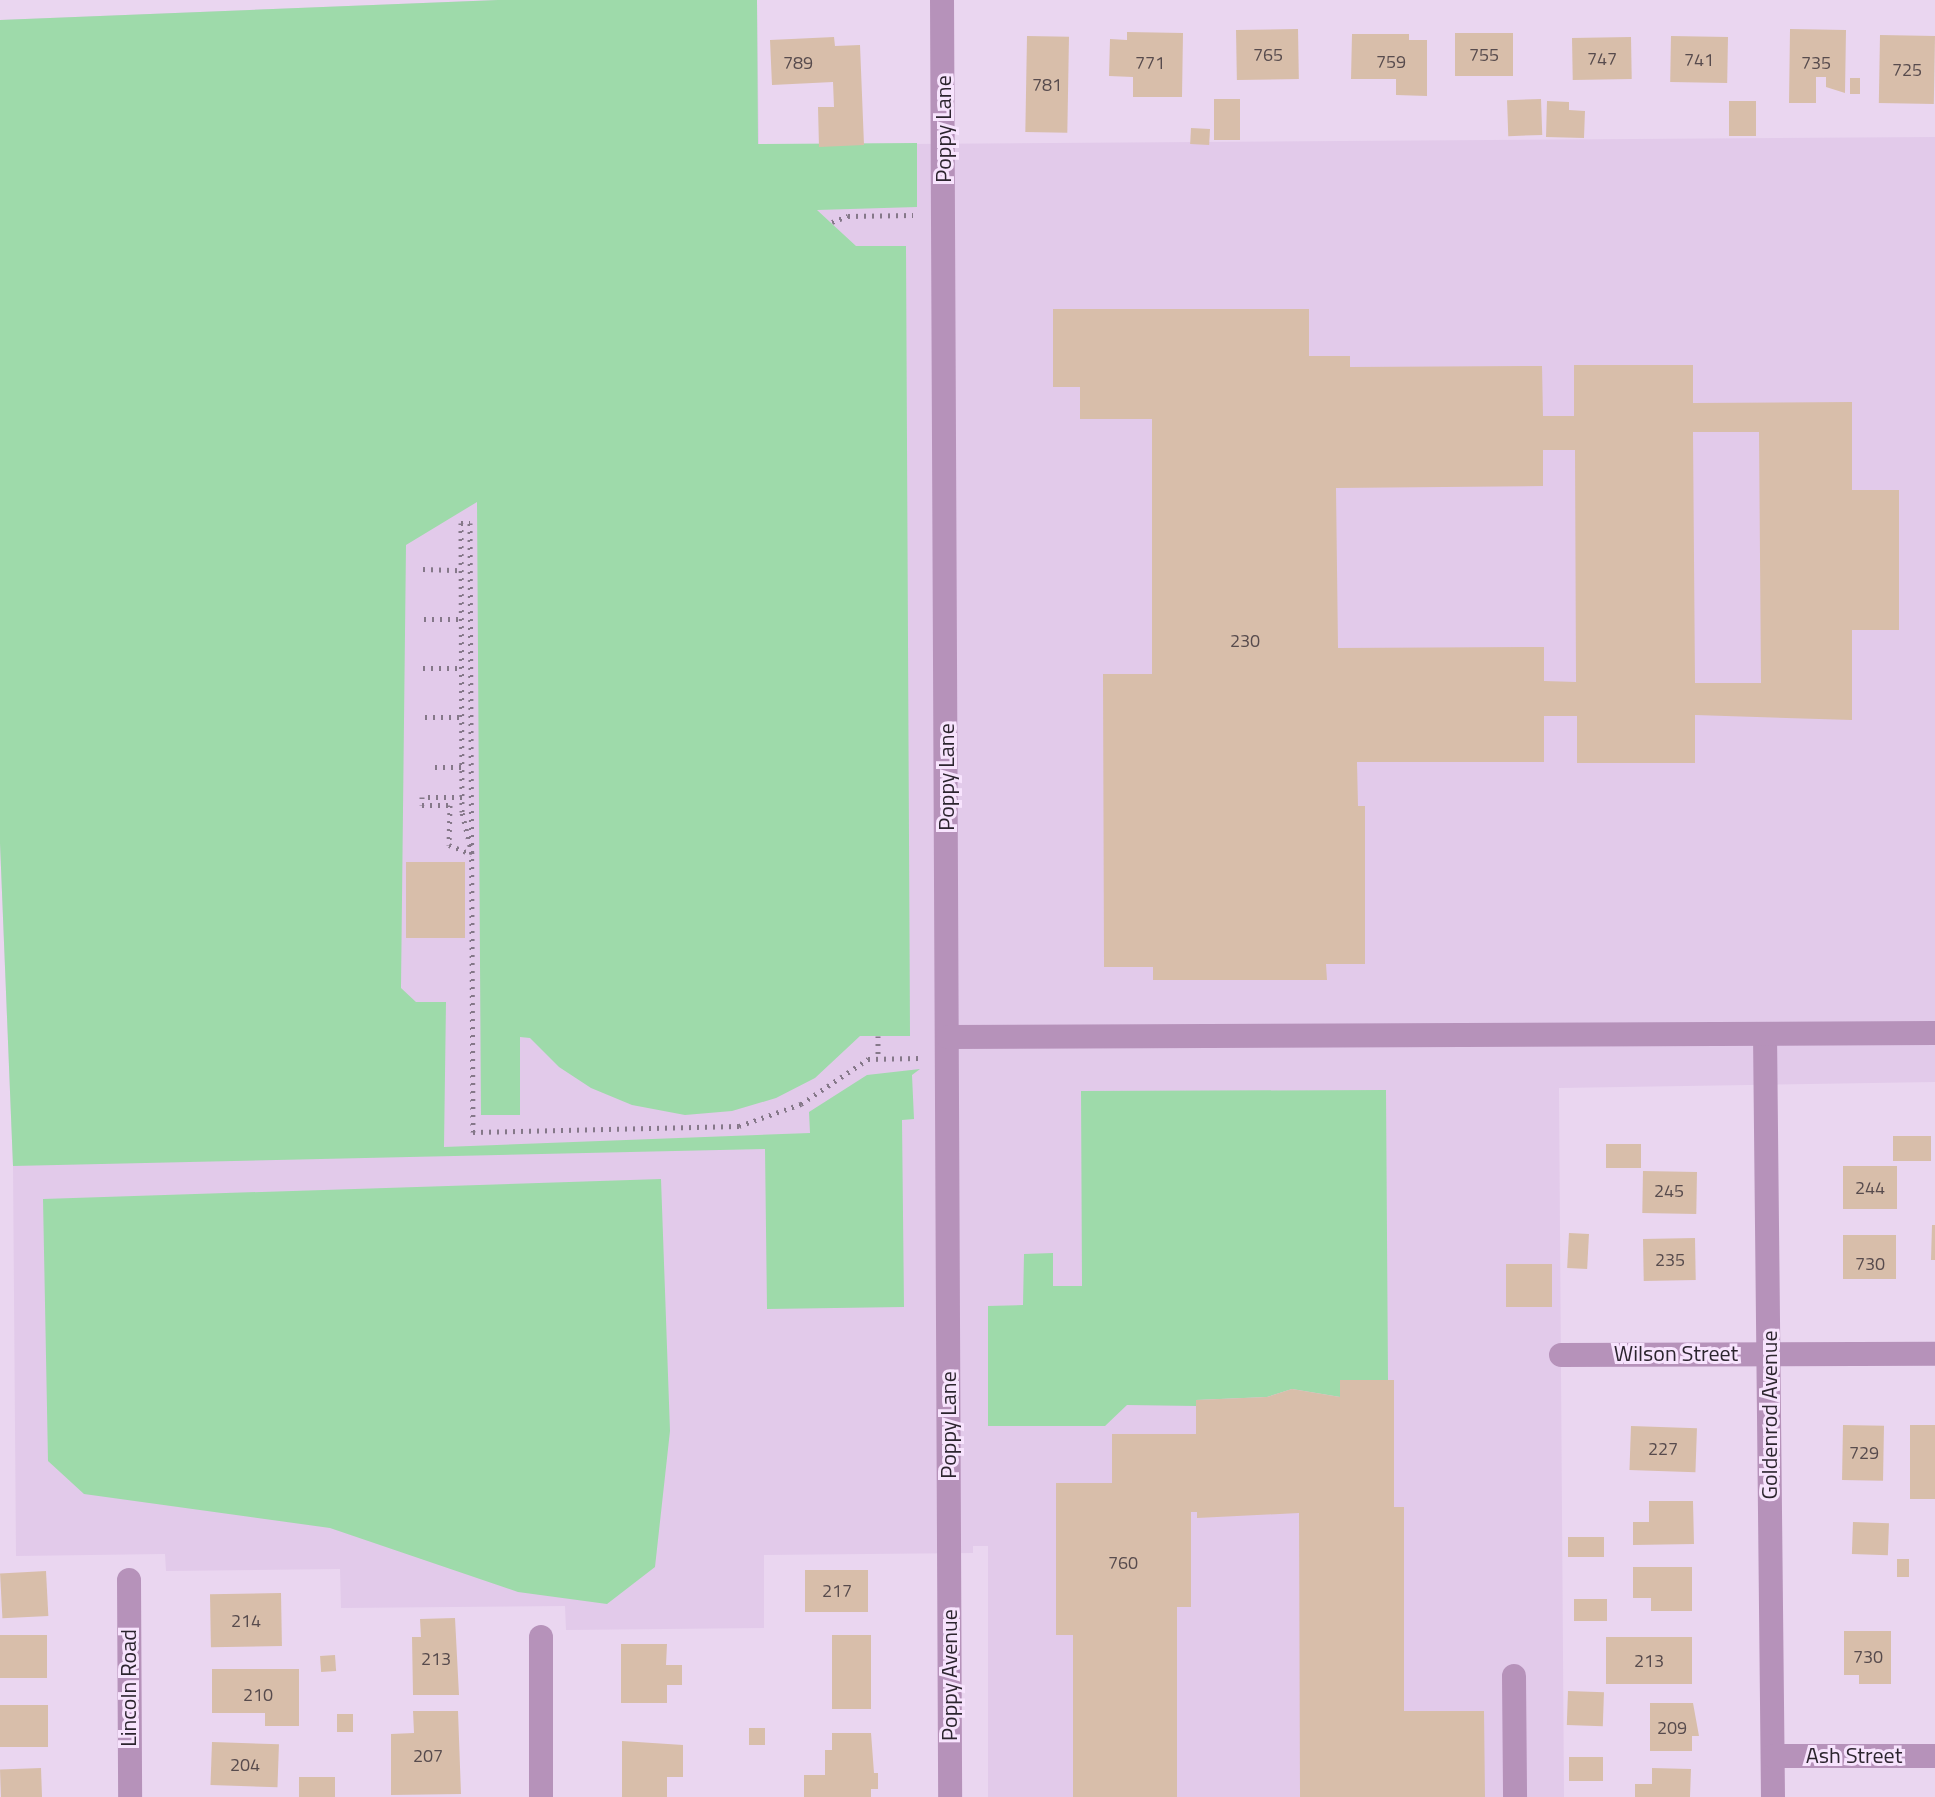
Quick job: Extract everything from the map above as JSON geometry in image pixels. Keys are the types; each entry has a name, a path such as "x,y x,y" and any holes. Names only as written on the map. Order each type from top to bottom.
{"street":[{"name":"Poppy Lane","path":"942,0 949,1553"},
{"path":"948,1037 1935,1033"},
{"name":"Goldenrod Avenue","path":"1765,1034 1773,1797"},
{"name":"Wilson Street","path":"1561,1355 1935,1354"},
{"name":"Poppy Avenue","path":"949,1553 950,1797"},
{"name":"Lincoln Road","path":"129,1580 130,1797"},
{"path":"541,1637 541,1797"},
{"path":"1514,1676 1515,1797"},
{"name":"Ash Street","path":"1773,1756 1935,1756"}],"path":[{"path":"832,222 848,216 917,215"},
{"path":"472,854 462,797 461,523 470,523 472,854 473,1132 739,1126 801,1104 859,1063 878,1058 920,1058"},
{"path":"423,569 461,570"},
{"path":"424,619 462,619"},
{"path":"423,668 462,668"},
{"path":"425,717 462,717"},
{"path":"435,767 462,767"},
{"path":"462,797 422,797 422,805 450,805 449,845 472,854"},
{"path":"878,1036 878,1058"}],"shaded area":[{"path":"498,0 757,0 759,145 1935,137 1935,1082 1559,1088 1564,1797 988,1797 988,1546 973,1546 973,1553 764,1555 764,1628 566,1630 565,1606 341,1608 340,1569 166,1571 165,1554 16,1556 13,1166 0,843 0,20"}],"green space":[{"path":"498,0 757,0 758,144 917,143 917,207 817,210 856,246 906,246 910,1036 860,1036 815,1078 776,1098 732,1111 685,1115 632,1105 591,1088 559,1067 530,1038 520,1037 520,1115 481,1115 477,502 406,545 401,988 416,1002 446,1002 444,1147 810,1133 809,1112 867,1075 920,1069 912,1075 914,1119 902,1120 904,1307 767,1309 765,1149 13,1166 0,843 0,20"},
{"path":"1386,1090 1388,1380 1340,1380 1340,1397 1292,1389 1267,1397 1196,1400 1196,1406 1127,1405 1105,1426 988,1426 988,1306 1023,1305 1024,1254 1053,1253 1053,1286 1082,1286 1081,1091"},
{"path":"661,1179 670,1431 655,1567 607,1604 518,1592 330,1528 84,1494 48,1461 43,1199"}],"building":[{"path":"1298,29 1299,79 1237,80 1236,30"},
{"path":"1790,29 1846,30 1845,93 1826,87 1826,77 1816,77 1816,103 1789,103"},
{"path":"1127,32 1183,33 1182,97 1133,97 1133,77 1109,76 1110,39 1127,40"},
{"path":"1455,33 1513,33 1513,76 1455,76"},
{"path":"1352,34 1409,34 1409,40 1427,40 1427,96 1396,95 1396,79 1351,79"},
{"path":"1880,35 1935,36 1934,104 1879,103"},
{"path":"1027,36 1069,37 1067,133 1025,132"},
{"path":"1671,36 1728,37 1727,83 1670,82"},
{"path":"834,37 835,46 860,45 864,145 819,147 818,107 834,107 833,82 772,85 770,40"},
{"path":"1631,37 1632,79 1573,80 1572,38"},
{"path":"1850,78 1860,78 1860,94 1850,94"},
{"path":"1214,99 1240,99 1240,140 1214,140"},
{"path":"1541,99 1542,135 1508,136 1507,100"},
{"path":"1547,101 1569,102 1569,110 1585,111 1584,138 1546,137"},
{"path":"1729,101 1756,101 1756,136 1729,136"},
{"path":"1191,128 1210,129 1209,145 1190,144"},
{"path":"1053,309 1309,309 1309,356 1350,356 1350,367 1542,366 1543,416 1574,416 1574,365 1693,365 1693,403 1852,402 1852,490 1899,490 1899,630 1852,630 1852,720 1695,715 1695,763 1577,763 1577,716 1544,716 1544,762 1357,762 1358,806 1365,806 1365,964 1326,964 1327,980 1153,980 1153,967 1104,967 1103,674 1152,674 1152,419 1080,419 1080,387 1053,387","holes":["1693,432 1759,432 1761,683 1695,683","1543,450 1575,450 1576,682 1544,681 1544,647 1338,648 1336,488 1543,486"]},
{"path":"406,862 465,862 465,938 406,938"},
{"path":"1893,1136 1931,1136 1931,1161 1893,1161"},
{"path":"1606,1144 1641,1144 1641,1168 1606,1168"},
{"path":"1843,1166 1897,1166 1897,1209 1843,1209"},
{"path":"1643,1171 1697,1172 1696,1214 1642,1213"},
{"path":"1932,1225 1935,1225 1935,1260 1931,1260"},
{"path":"1569,1233 1589,1234 1587,1269 1567,1268"},
{"path":"1843,1235 1896,1235 1896,1279 1843,1279"},
{"path":"1695,1238 1696,1280 1644,1281 1643,1239"},
{"path":"1506,1264 1552,1264 1552,1307 1506,1307"},
{"path":"1340,1380 1394,1380 1394,1507 1404,1507 1404,1711 1484,1711 1485,1797 1300,1797 1299,1513 1197,1518 1197,1512 1191,1512 1191,1607 1177,1607 1177,1797 1073,1797 1073,1635 1056,1635 1056,1483 1112,1483 1112,1434 1196,1434 1196,1400 1267,1397 1292,1389 1340,1397"},
{"path":"1843,1425 1884,1426 1883,1481 1842,1480"},
{"path":"1910,1425 1935,1425 1935,1499 1910,1499"},
{"path":"1631,1426 1697,1428 1695,1472 1629,1470"},
{"path":"1649,1501 1693,1501 1694,1544 1633,1545 1633,1522 1649,1522"},
{"path":"1853,1522 1889,1523 1888,1555 1852,1554"},
{"path":"1568,1537 1604,1537 1604,1557 1568,1557"},
{"path":"1897,1559 1909,1559 1909,1577 1897,1577"},
{"path":"1633,1567 1692,1567 1692,1611 1651,1611 1651,1598 1633,1598"},
{"path":"805,1570 868,1570 868,1612 805,1612"},
{"path":"46,1571 48,1616 2,1618 0,1573"},
{"path":"281,1593 282,1646 211,1647 210,1594"},
{"path":"1574,1599 1607,1599 1607,1621 1574,1621"},
{"path":"455,1618 459,1695 413,1695 412,1637 421,1637 420,1619"},
{"path":"1844,1631 1891,1631 1891,1684 1859,1684 1859,1675 1844,1675"},
{"path":"0,1635 47,1635 47,1678 0,1678"},
{"path":"832,1635 871,1635 871,1709 832,1709"},
{"path":"1606,1637 1692,1637 1692,1684 1606,1684"},
{"path":"621,1644 667,1644 666,1665 682,1665 682,1685 667,1685 667,1703 621,1703"},
{"path":"335,1655 336,1671 321,1672 320,1656"},
{"path":"212,1669 299,1669 299,1726 265,1726 265,1713 212,1713"},
{"path":"1568,1691 1604,1692 1603,1726 1567,1725"},
{"path":"1650,1703 1693,1703 1699,1736 1692,1736 1692,1751 1650,1751"},
{"path":"0,1705 48,1705 48,1747 0,1747"},
{"path":"413,1711 458,1711 461,1794 391,1795 391,1734 414,1733"},
{"path":"337,1714 353,1714 353,1732 337,1732"},
{"path":"749,1728 765,1728 765,1745 749,1745"},
{"path":"832,1733 871,1733 878,1789 871,1789 871,1797 804,1797 804,1775 825,1775 825,1750 832,1750"},
{"path":"622,1741 683,1745 683,1777 667,1777 667,1797 622,1797"},
{"path":"212,1742 279,1744 277,1787 210,1785"},
{"path":"1569,1757 1603,1757 1603,1781 1569,1781"},
{"path":"41,1768 42,1797 1,1797 0,1769"},
{"path":"1652,1768 1691,1769 1690,1797 1635,1797 1635,1784 1652,1784"},
{"path":"299,1777 335,1777 335,1797 299,1797"}]}
